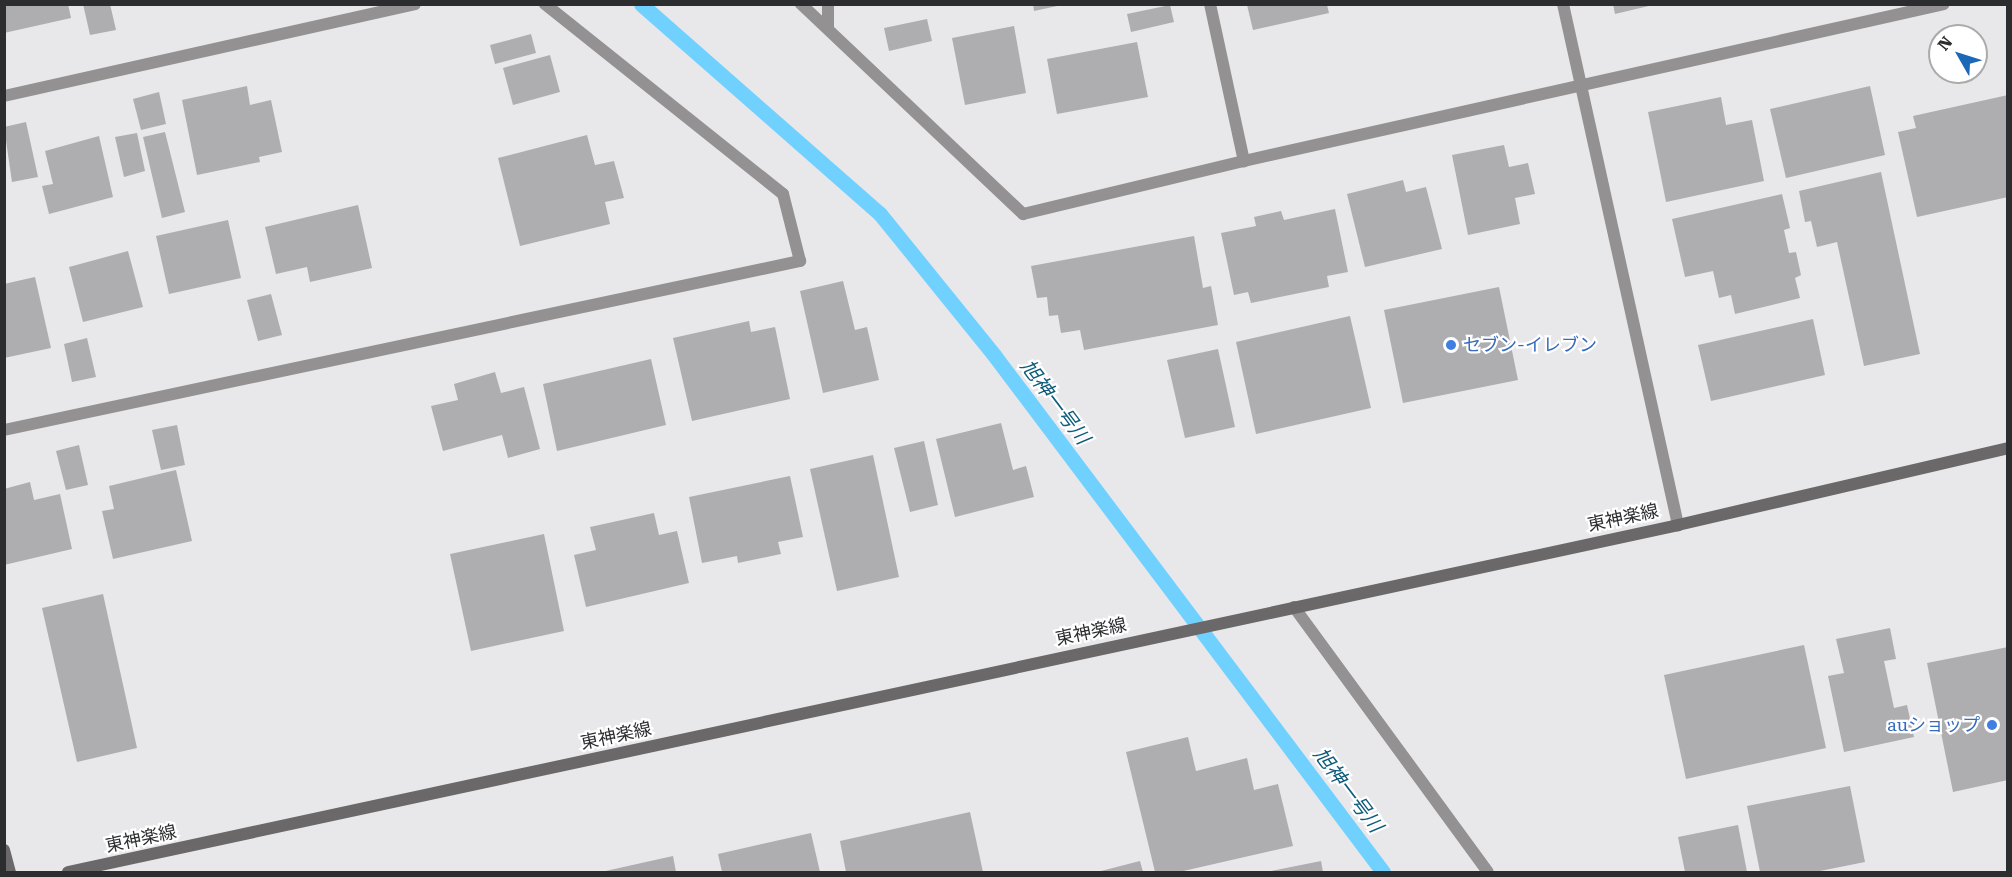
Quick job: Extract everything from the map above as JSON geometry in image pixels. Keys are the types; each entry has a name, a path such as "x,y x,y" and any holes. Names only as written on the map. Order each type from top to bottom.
{"main road":[{"name":"東神楽線","path":"68,873 1678,525 2007,448"},
{"path":"4,850 9,873"}],"street":[{"path":"4,96 415,4"},
{"path":"4,430 800,261 783,194 545,4"},
{"path":"801,4 828,27 1023,214 1244,161 1581,88 1905,9 1944,4"},
{"path":"828,4 828,27"},
{"path":"1210,4 1244,161"},
{"path":"1563,4 1678,525"},
{"path":"1294,607 1488,873"}],"building":[{"path":"4,4 68,4 71,18 4,33"},
{"path":"83,4 110,4 116,30 90,35"},
{"path":"1033,4 1061,4 1062,5 1034,11"},
{"path":"1613,4 1653,4 1653,5 1615,14"},
{"path":"1170,5 1174,22 1131,32 1127,14"},
{"path":"1247,5 1327,5 1329,13 1253,30"},
{"path":"927,19 932,41 889,51 884,28"},
{"path":"1014,26 1026,93 965,105 952,38"},
{"path":"531,34 536,53 495,64 490,45"},
{"path":"1137,42 1148,97 1057,114 1047,59"},
{"path":"550,55 560,92 513,105 503,68"},
{"path":"247,86 250,105 271,100 282,152 259,157 260,162 197,175 182,100"},
{"path":"1870,86 1885,155 1786,178 1770,109"},
{"path":"159,92 166,124 141,130 133,99"},
{"path":"2008,95 2008,197 1917,217 1898,132 1916,128 1913,116"},
{"path":"1721,97 1726,125 1752,120 1764,181 1666,202 1648,112"},
{"path":"26,122 38,177 12,182 4,127"},
{"path":"165,132 185,212 162,218 143,137"},
{"path":"137,133 145,171 124,177 115,137"},
{"path":"587,135 595,165 614,161 624,198 605,202 610,224 520,246 498,158"},
{"path":"99,136 113,197 49,214 42,186 53,184 45,151"},
{"path":"1504,145 1509,167 1528,163 1535,194 1515,198 1520,224 1468,235 1452,155"},
{"path":"1881,172 1920,354 1864,366 1837,242 1817,247 1811,221 1805,222 1799,191"},
{"path":"1403,180 1406,192 1426,187 1442,249 1365,267 1347,194"},
{"path":"1782,194 1790,228 1784,230 1789,253 1796,252 1801,275 1795,278 1800,298 1735,314 1731,295 1719,298 1713,271 1685,277 1672,219"},
{"path":"358,205 372,268 310,282 307,267 276,274 265,227"},
{"path":"1335,209 1348,272 1327,276 1329,287 1251,303 1248,292 1234,295 1221,233 1256,226 1254,217 1281,211 1284,220"},
{"path":"228,220 241,278 169,294 156,236"},
{"path":"1194,236 1203,288 1211,286 1218,325 1084,350 1080,330 1061,333 1058,315 1049,316 1047,297 1037,298 1031,266"},
{"path":"128,251 143,307 83,322 69,267"},
{"path":"35,277 51,348 4,358 4,284"},
{"path":"843,281 855,330 867,327 879,380 823,393 800,291"},
{"name":"セブン-イレブン","path":"1499,287 1518,380 1403,403 1384,310"},
{"path":"271,294 282,335 258,341 247,300"},
{"path":"1350,316 1371,408 1256,434 1236,342"},
{"path":"1813,319 1825,375 1711,401 1698,345"},
{"path":"749,321 751,332 775,327 790,399 692,421 673,338"},
{"path":"87,338 96,377 72,382 64,344"},
{"path":"1218,349 1235,427 1185,438 1167,360"},
{"path":"651,359 666,425 557,451 543,384"},
{"path":"495,372 501,393 524,387 540,449 508,458 502,435 443,451 431,406 458,400 454,384"},
{"path":"1001,423 1013,470 1026,466 1034,497 955,517 936,439"},
{"path":"177,425 185,465 161,470 152,430"},
{"path":"924,441 938,505 910,512 894,448"},
{"path":"79,445 88,485 66,490 56,451"},
{"path":"873,455 899,577 837,591 810,469"},
{"path":"176,470 192,541 113,559 102,511 114,509 109,486"},
{"path":"790,476 803,537 778,542 781,554 738,563 737,556 702,563 689,497"},
{"path":"30,482 34,500 60,494 72,549 4,565 4,489"},
{"path":"654,513 659,535 677,531 689,583 586,607 574,555 596,550 590,527"},
{"path":"544,534 564,631 471,651 450,554"},
{"path":"103,594 137,748 77,762 42,608"},
{"path":"1890,628 1896,659 1884,661 1894,708 1907,705 1914,737 1844,752 1828,676 1844,673 1836,639"},
{"path":"1804,645 1826,748 1686,779 1664,675"},
{"path":"2008,647 2008,780 1953,792 1927,663"},
{"path":"1188,737 1196,771 1247,758 1254,790 1278,784 1293,846 1179,872 1155,872 1126,752"},
{"path":"1850,786 1865,862 1815,872 1760,872 1747,806"},
{"path":"970,812 983,872 846,872 840,841"},
{"path":"1738,825 1747,872 1685,872 1678,837"},
{"path":"811,833 820,872 722,872 718,854"},
{"path":"673,856 676,872 601,872"},
{"path":"1140,861 1143,872 1097,872"},
{"path":"1321,861 1323,872 1271,872 1271,871"}],"waterway":[{"name":"旭神一号川","path":"641,4 880,214 994,355 1383,872"}],"place":[{"name":"セブン-イレブン","path":"1451,345"},
{"name":"auショップ","path":"1992,725"}]}
